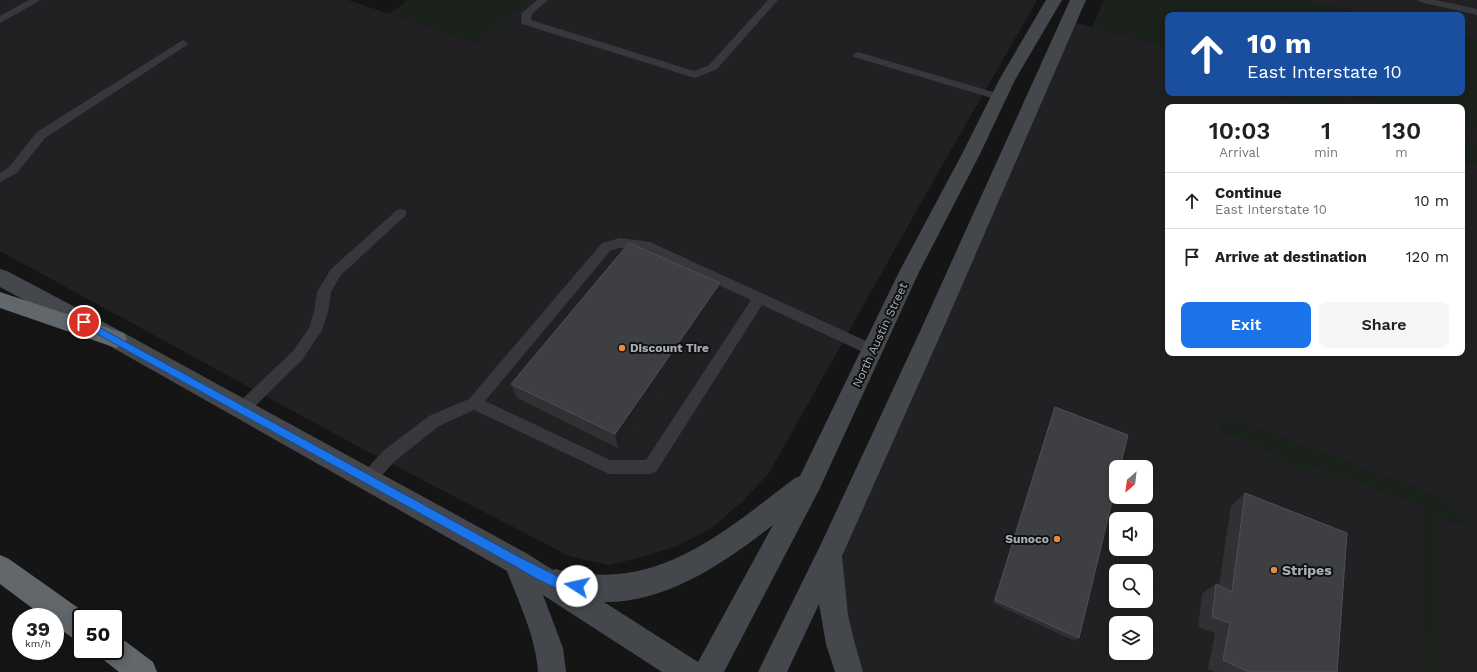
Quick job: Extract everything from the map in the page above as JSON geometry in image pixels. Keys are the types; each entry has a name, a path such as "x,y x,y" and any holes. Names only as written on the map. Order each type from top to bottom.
{"highway":[{"path":"0,300 116,340"},
{"path":"0,568 72,620"},
{"path":"124,658 143,672"}],"main road":[{"name":"North Austin Street","path":"708,672 810,482 909,272 1014,67 1054,0"},
{"path":"772,672 830,553 971,245 1078,0"},
{"path":"0,277 517,562 562,585 619,588 648,582 675,572 702,559 726,544 810,482"},
{"path":"830,553 830,585 833,610 839,643 849,672"},
{"path":"517,562 545,639 552,665 552,672"},
{"path":"517,562 688,672"}],"lane":[{"path":"0,20 36,0"},
{"path":"543,0 528,13 526,22 695,75 713,67 773,0"},
{"path":"1423,0 1477,12"},
{"path":"0,178 13,170 40,135 182,43"},
{"path":"858,55 999,97"},
{"path":"242,410 298,355 315,330 321,312 324,292 336,272 401,213"},
{"path":"368,479 389,456 434,421 474,403 607,246 620,244 645,245 872,350"},
{"path":"474,403 609,467 650,467 759,298"}],"shaded area":[{"path":"0,0 348,0 476,43 529,0 1037,0 769,473 743,501 712,528 677,546 646,556 609,565 569,556 355,445 0,251"},
{"path":"408,0 529,0 476,44 389,14"},
{"path":"1104,0 1302,0 1353,12 1165,12 1165,46 1092,27"},
{"path":"1302,0 1477,0 1477,41 1465,38 1465,12 1353,12"},
{"path":"1069,21 1165,46 1165,96 1351,96 1382,104 1165,104 1165,356 1465,356 1465,126 1477,129 1477,672 849,672 830,585 933,327"},
{"path":"1465,38 1477,41 1477,129 1465,126 1465,104 1382,104 1351,96 1465,96"},
{"path":"1278,96 1327,96 1348,104 1293,104"},
{"path":"1465,142 1477,144 1477,165 1465,162"},
{"path":"1230,417 1442,497 1460,511 1465,520 1463,525 1438,518 1439,672 1425,672 1423,507 1344,477 1340,476 1339,481 1337,482 1327,478 1322,470 1312,466 1310,467 1310,473 1308,474 1247,439 1229,435 1222,431 1220,429 1221,420 1226,423"}],"building":[{"name":"Discount Tire","path":"629,243 720,283 615,434 511,384"},
{"name":"Sunoco","path":"1055,407 1128,435 1122,460 1109,460 1109,504 1111,504 1079,638 995,600"},
{"name":"Stripes","path":"1245,493 1347,533 1337,672 1249,672 1223,660 1230,623 1212,617 1216,584 1232,592"}],"place":[{"name":"Discount Tire","path":"622,348"},
{"name":"Sunoco","path":"1057,539"},
{"name":"Stripes","path":"1274,570"}],"route":[{"path":"84,322 517,562 562,585 577,586"}]}
